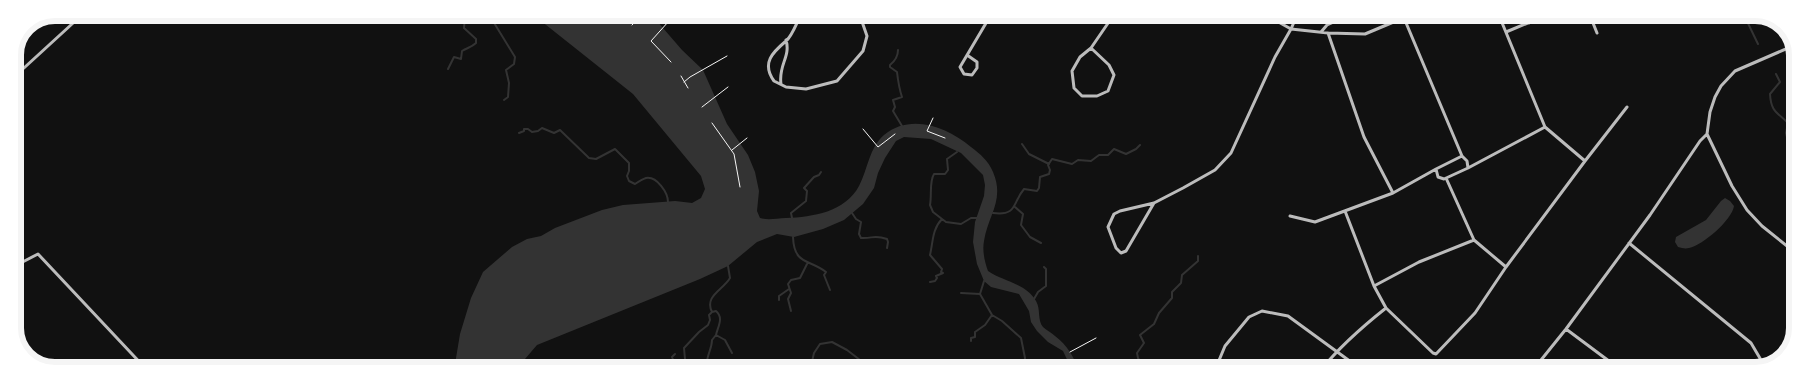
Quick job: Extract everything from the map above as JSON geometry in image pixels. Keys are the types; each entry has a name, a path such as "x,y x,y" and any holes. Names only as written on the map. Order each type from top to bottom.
{"street":[{"path":"21,70 74,21"},
{"path":"797,21 786,40 774,50 769,61 771,77 774,81 786,87 806,89 836,81 863,51 867,36 862,21"},
{"path":"967,55 978,62 977,68 972,75 964,74 960,67 967,55 987,21"},
{"path":"1091,48 1108,64 1114,75 1108,91 1097,96 1082,96 1074,88 1072,71 1080,57 1091,48 1110,21"},
{"path":"1277,21 1291,29 1365,34 1397,21"},
{"path":"1154,203 1126,251 1121,253 1116,248 1108,227 1114,214 1154,203 1215,170 1231,153 1275,57 1294,21"},
{"path":"1321,32 1327,25 1336,21"},
{"path":"1405,21 1462,156 1467,161 1468,168"},
{"path":"1501,21 1545,127 1585,160"},
{"path":"1506,32 1534,21"},
{"path":"1592,21 1597,33"},
{"path":"1328,33 1364,136 1393,193"},
{"path":"781,84 781,68 789,49 786,40"},
{"path":"1788,48 1735,72 1721,86 1710,112 1707,134 1732,186 1747,210 1762,226 1789,248"},
{"path":"1345,212 1374,286 1386,308 1436,354 1475,313 1506,267 1585,160 1627,107"},
{"path":"1436,169 1438,177 1441,179 1446,178 1545,127"},
{"path":"1539,362 1566,329 1700,141 1707,134"},
{"path":"1290,216 1315,222 1345,212 1393,193 1462,156"},
{"path":"1446,178 1474,240 1506,267"},
{"path":"1374,286 1419,262 1474,240"},
{"path":"1629,243 1751,343 1761,361"},
{"path":"21,263 38,254 139,362"},
{"path":"1328,362 1358,330 1386,308"},
{"path":"1218,362 1225,346 1249,316 1262,311 1288,316 1350,362"},
{"path":"1566,329 1610,362"}],"path":[{"path":"632,25 636,21"},
{"path":"670,21 650,41 671,62"},
{"path":"684,82 727,56"},
{"path":"681,76 688,88"},
{"path":"702,107 728,87"},
{"path":"933,118 927,131 945,138"},
{"path":"712,123 734,154 740,188"},
{"path":"863,129 878,147 894,134"},
{"path":"732,150 746,138"},
{"path":"1070,352 1096,338"}],"shaded area":[{"path":"541,21 657,21 682,50 703,70 727,124 748,155 755,172 759,191 757,211 760,218 773,219 807,216 827,211 845,202 859,186 872,152 879,140 895,128 917,124 929,125 961,140 978,152 986,161 993,172 996,182 996,199 983,245 988,271 1021,286 1032,295 1038,307 1041,324 1067,347 1075,362 1068,362 1063,351 1048,342 1037,331 1031,322 1029,311 1019,294 991,287 984,281 977,264 973,242 975,222 984,196 985,185 983,175 961,153 931,139 904,137 896,141 885,158 874,188 863,204 844,220 823,229 794,237 777,234 757,242 728,266 537,345 524,362 455,362 460,334 471,298 483,272 512,247 527,239 541,236 555,228 602,210 623,205 675,201 692,203 701,198 705,189 701,176 633,94"},
{"path":"1725,198 1734,206 1723,225 1695,246 1689,248 1678,247 1675,242 1676,237 1706,220"}],"waterway":[{"path":"448,69 454,57 461,59 462,51 476,43 476,39 464,28 465,21"},
{"path":"493,21 515,57 514,64 506,70 509,83 508,97 504,100"},
{"path":"1747,21 1758,44"},
{"path":"898,50 897,56 890,67 897,72 902,97 893,100 895,107 893,111 902,126"},
{"path":"1776,74 1780,82 1770,94 1772,105 1775,111 1788,123 1786,133 1789,142"},
{"path":"519,133 524,131 524,129 532,132 542,128 554,133 560,130 589,158 596,159 615,149 629,163 627,176 629,181 635,184 650,178 658,182 664,190 668,202"},
{"path":"1022,144 1029,154 1049,164"},
{"path":"993,213 1011,210 1024,189 1037,191 1040,177 1049,174 1048,165 1052,159 1072,164 1078,160 1091,161 1099,155 1108,155 1114,149 1126,154 1140,145"},
{"path":"942,219 933,212 930,205 932,181 934,174 945,174 948,170 947,159 957,152"},
{"path":"792,218 791,213 806,201 807,191 804,188 821,172"},
{"path":"1015,207 1023,214 1021,225 1030,237 1041,243"},
{"path":"852,213 861,222 859,234 861,238 876,237 887,239 887,248"},
{"path":"930,282 935,281 936,276 943,273 941,272 942,269 930,255 939,223 942,219 946,222 961,224 971,218 977,218"},
{"path":"793,237 794,246 799,257 826,272 824,275 830,290"},
{"path":"1140,362 1137,353 1144,343 1140,335 1154,324 1159,313 1172,298 1172,292 1181,283 1182,275 1198,261 1198,256"},
{"path":"791,311 788,299 791,293 788,284 791,280 800,278 807,264"},
{"path":"682,362 685,359 684,348 708,325 709,315 712,312 710,306 712,297 730,278 728,266"},
{"path":"1034,299 1038,292 1046,286 1046,269 1044,267"},
{"path":"984,281 980,294 992,315 1002,321 1021,338 1024,362"},
{"path":"779,300 779,296 789,289"},
{"path":"961,293 980,294"},
{"path":"712,312 716,311 720,316 716,335 725,340 732,353"},
{"path":"971,341 971,338 975,337 975,332 985,325 992,315"},
{"path":"707,362 712,340 716,335"},
{"path":"812,362 814,353 820,344 832,342 847,350 863,362"},
{"path":"674,362 672,357 675,354"}]}
